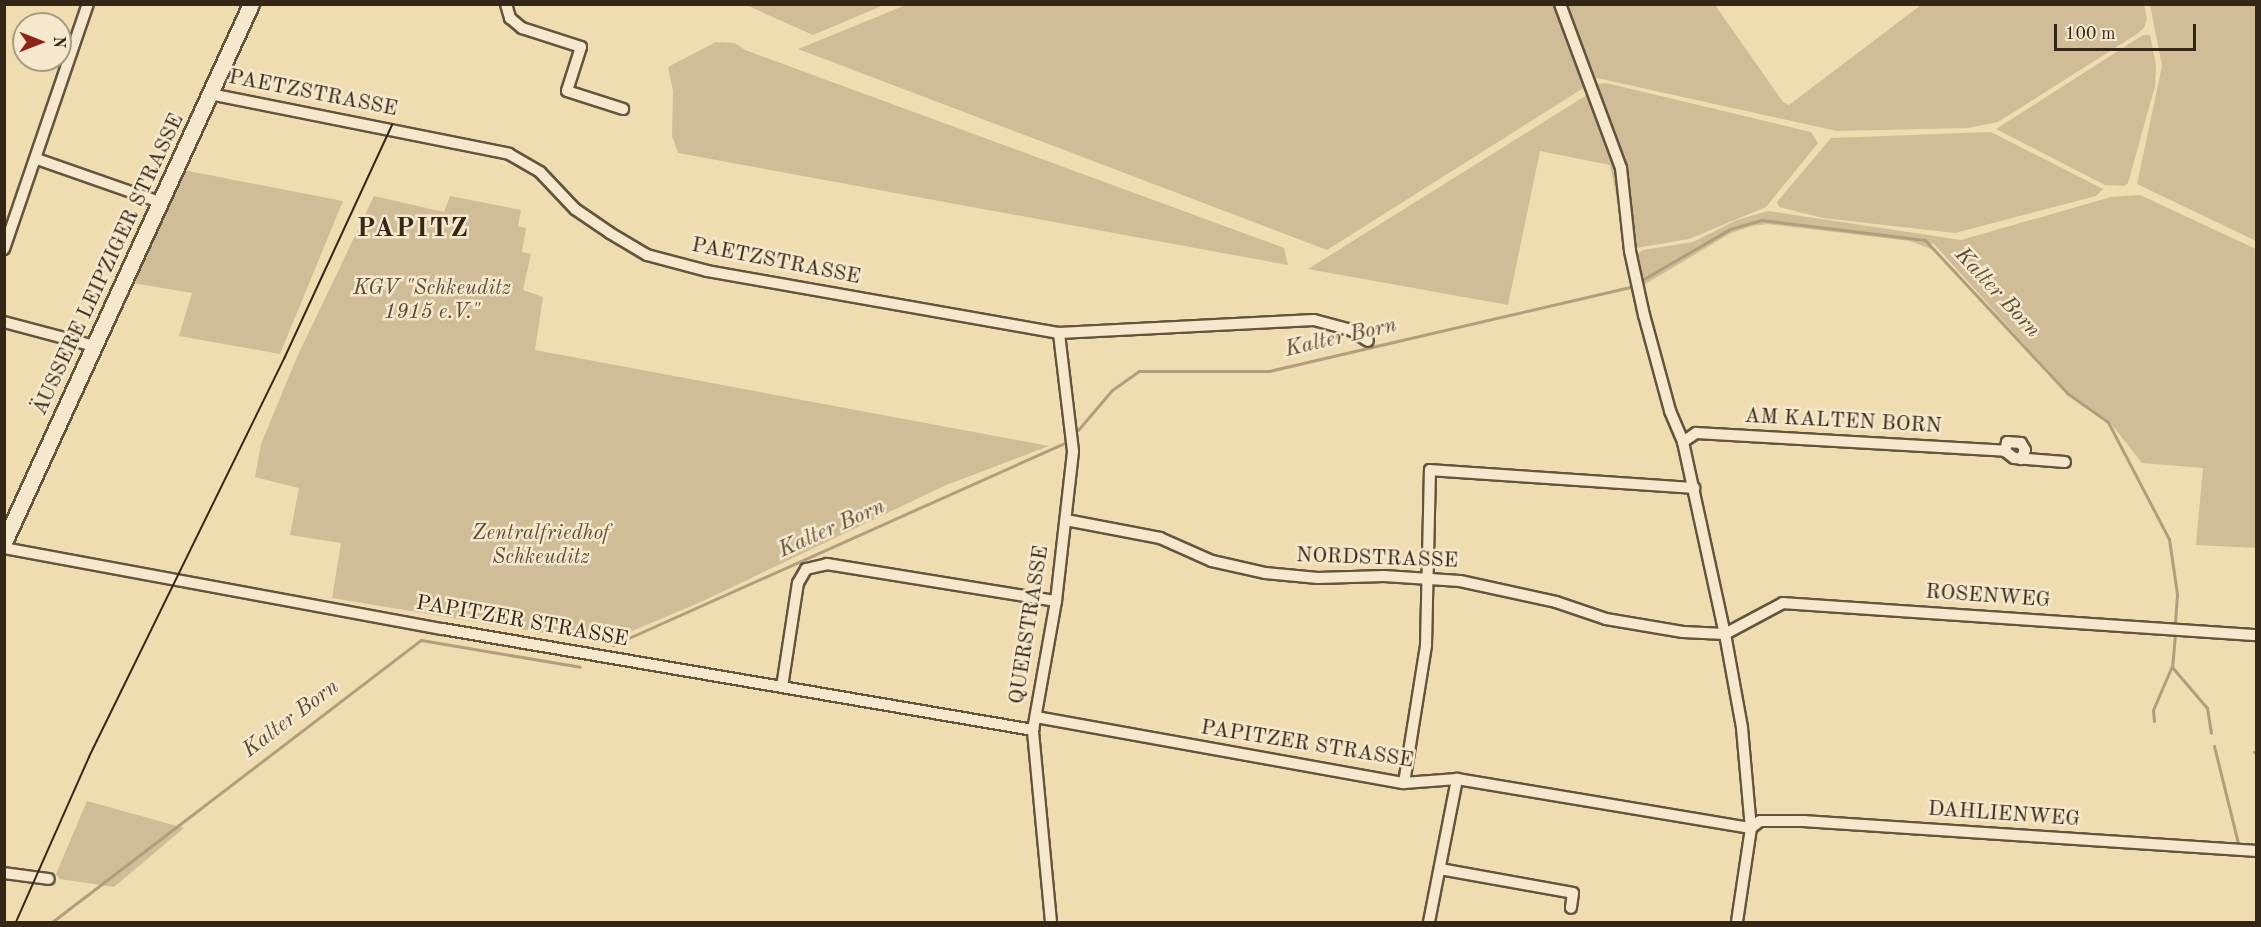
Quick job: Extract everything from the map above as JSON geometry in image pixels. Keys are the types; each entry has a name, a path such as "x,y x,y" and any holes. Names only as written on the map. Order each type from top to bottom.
{"street":[{"path":"4,249 88,4"},
{"name":"ÄUSSERE LEIPZIGER STRASSE","path":"4,542 251,4"},
{"path":"506,4 510,18 522,28 581,47 567,91 623,109"},
{"path":"1560,4 1621,168 1630,250 1644,315 1670,411 1683,442 1725,634 1742,728 1751,828 1737,922"},
{"name":"PAETZSTRASSE","path":"210,94 509,154 540,172 575,209 647,255 707,271 1059,333 1314,321 1350,330 1368,341"},
{"path":"36,159 160,202"},
{"path":"4,322 94,346"},
{"name":"QUERSTRASSE","path":"1051,922 1033,730 1056,601 1073,451 1059,333"},
{"name":"AM KALTEN BORN","path":"1683,442 1696,433 2005,451 2021,459 2065,462"},
{"path":"1404,783 1426,645 1430,470 1694,488"},
{"name":"NORDSTRASSE","path":"1066,520 1160,538 1212,561 1265,573 1318,578 1427,578 1494,587 1640,626 1725,634"},
{"name":"PAPITZER STRASSE","path":"4,548 1033,730"},
{"path":"782,687 798,583 806,569 827,564 1056,601"},
{"name":"ROSENWEG","path":"1725,634 1783,603 2256,635"},
{"name":"PAPITZER STRASSE","path":"1036,717 1404,783 1457,779 1751,828"},
{"path":"1429,922 1457,779"},
{"name":"DAHLIENWEG","path":"1751,828 1760,821 1804,821 2256,851"},
{"path":"1440,869 1574,887 1570,908"},
{"path":"4,873 49,879"}],"green space":[{"path":"884,4 813,35 746,5"},
{"path":"1557,4 1585,87 1327,250 798,49 906,5"},
{"path":"1565,5 1715,5 1783,102 1789,105 1921,5 2144,5 2147,18 2144,28 2137,34 1998,122 1968,128 1837,131 1592,77"},
{"path":"2150,5 2256,5 2256,241 2137,184 2162,66"},
{"path":"2143,35 2150,35 2156,65 2155,86 2128,183 2124,186 2105,185 1996,129"},
{"path":"716,42 735,43 745,50 1284,248 1288,265 678,153 672,136 673,91 668,67"},
{"path":"1606,83 1811,132 1818,143 1766,207 1689,239 1636,248 1624,163 1595,84"},
{"path":"1590,93 1616,164 1620,198 1617,201 1610,165 1540,151 1508,305 1308,269"},
{"path":"1991,132 2103,189 2096,196 1955,233 1823,218 1779,207 1777,202 1831,138"},
{"path":"183,170 343,201 280,354 179,336 192,293 133,283"},
{"path":"2140,195 2256,249 2256,548 2196,545 2203,468 2142,463 2109,421 2082,406 2066,390 1932,242 1931,249 1910,241 1767,224 1752,226 1731,233 1642,286 1636,255 1643,250 1693,242 1737,220 1768,211 1961,240 2111,197"},
{"path":"374,196 444,212 450,196 521,210 518,226 526,228 522,252 531,254 523,290 543,297 535,350 1049,446 944,486 703,601 604,643 332,598 341,543 290,535 299,488 255,477 261,444 297,357"},
{"path":"87,801 184,828 114,887 60,879 56,874"}],"waterway":[{"name":"Kalter Born","path":"1642,280 1730,229 1762,220 1925,240 2067,393 2108,422 2169,539 2177,594 2175,623"},
{"name":"Kalter Born","path":"1078,430 1112,390 1139,371 1269,371 1631,287"},
{"name":"Kalter Born","path":"613,645 1065,443"},
{"name":"Kalter Born","path":"2175,634 2172,667 2207,708 2211,733"},
{"name":"Kalter Born","path":"52,922 421,640 580,667"},
{"path":"2154,721 2153,710 2171,668"},
{"name":"Kalter Born","path":"2214,746 2238,843"}],"tram line":[{"path":"16,922 89,757 284,359 392,125"}],"district":[{"name":"PAPITZ","path":"413,229"}],"park label":[{"name":"KGV \"Schkeuditz 1915 e.V.\"","path":"432,301"},
{"name":"Zentralfriedhof Schkeuditz","path":"541,546"}]}
